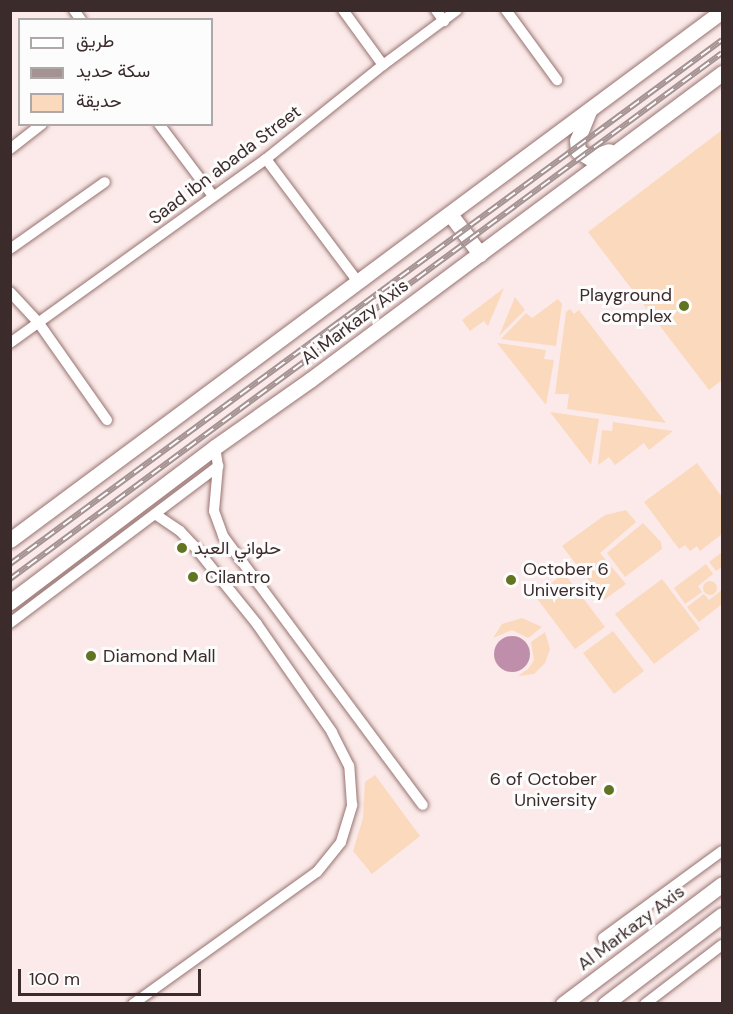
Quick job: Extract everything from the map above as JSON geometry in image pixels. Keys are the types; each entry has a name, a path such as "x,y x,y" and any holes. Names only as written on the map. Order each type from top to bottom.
{"main road":[{"name":"Al Markazy Axis","path":"10,540 723,11"},
{"name":"Al Markazy Axis","path":"10,602 215,447 723,73"},
{"path":"589,111 577,141 580,154 590,158 619,148"},
{"path":"450,214 480,254"},
{"name":"Al Markazy Axis","path":"563,1004 723,884"},
{"path":"605,1004 723,915"}],"street":[{"path":"343,10 383,66"},
{"path":"436,10 444,21"},
{"name":"Saad ibn abada Street","path":"10,343 266,159 457,10"},
{"path":"506,10 557,80"},
{"path":"10,149 39,126"},
{"path":"160,126 213,196"},
{"path":"266,159 358,282"},
{"path":"10,249 105,182"},
{"path":"10,292 38,322 107,420"},
{"path":"215,447 218,466 214,502 216,520 223,536 423,806"},
{"path":"10,623 218,466"},
{"path":"133,1004 316,872 341,842 350,818 353,798 352,779 345,754 256,624 189,540 155,514"},
{"path":"603,938 723,851"},
{"path":"645,1004 723,945"}],"green space":[{"name":"Playground complex","path":"722,130 722,380 709,390 588,232"},
{"path":"504,288 488,326 484,321 470,331 462,320"},
{"path":"515,297 525,310 499,336"},
{"path":"558,299 562,304 556,346 501,339 526,313 532,318"},
{"path":"570,309 574,314 579,310 666,423 567,409 569,394 555,394 566,312"},
{"path":"497,343 546,350 544,359 554,360 546,405"},
{"path":"550,412 599,419 591,465"},
{"path":"613,422 673,431 649,450 644,443 615,465 609,457 598,465 602,430 612,431"},
{"path":"697,463 722,497 722,534 700,551 697,546 690,551 685,545 679,549 644,502"},
{"path":"626,510 636,522 600,553 626,584 604,600 562,546 605,515"},
{"path":"643,523 661,542 662,549 625,577 607,553"},
{"path":"722,552 722,567 716,571 709,562"},
{"path":"706,564 713,574 698,586 702,592 685,604 674,588"},
{"path":"564,573 605,627 575,649 535,596"},
{"path":"662,579 700,629 654,664 615,614"},
{"path":"710,581 715,583 717,588 715,593 710,595 705,593 703,588 705,583"},
{"path":"722,590 722,604 699,622 687,607 704,594 709,600"},
{"path":"522,618 542,627 528,638 512,630 493,638 502,624"},
{"path":"613,631 644,671 614,694 583,653"},
{"path":"545,632 550,649 545,663 534,674 518,676 528,669 534,660 531,642"},
{"path":"375,775 420,836 372,874 353,851 363,818 365,782"}],"shaded area":[{"path":"512,636 525,641 530,654 525,667 512,672 499,667 494,654 499,641"}],"railway":[{"path":"10,564 722,40"},
{"path":"10,579 722,53"}],"place":[{"name":"Playground complex","path":"684,306"},
{"name":"حلواني العبد","path":"182,548"},
{"name":"Cilantro","path":"193,577"},
{"name":"October 6 University","path":"511,580"},
{"name":"Diamond Mall","path":"91,656"},
{"name":"6 of October University","path":"609,790"}]}
